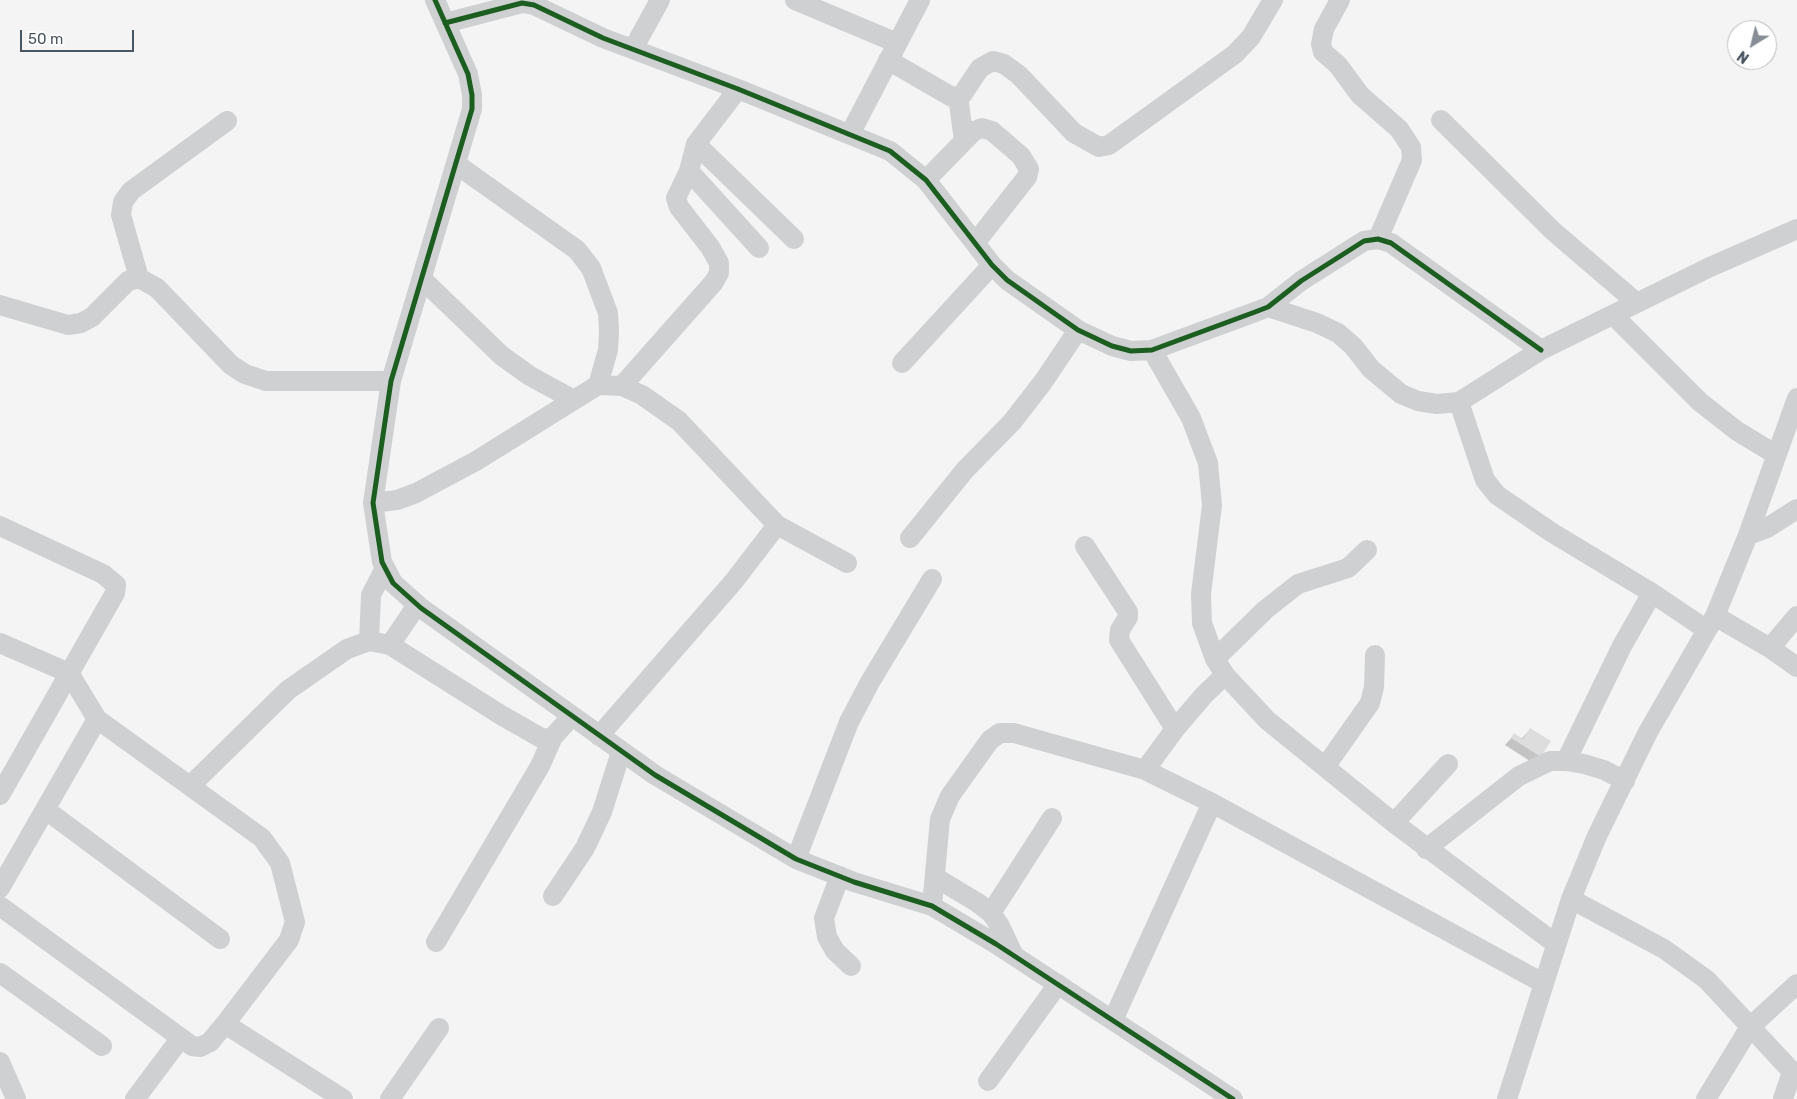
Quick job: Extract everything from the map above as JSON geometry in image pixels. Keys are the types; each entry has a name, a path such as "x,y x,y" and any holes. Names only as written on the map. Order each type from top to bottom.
{"street":[{"path":"435,0 468,74 472,95 472,109 391,381 373,503 382,562 394,583 417,605 571,717 655,775 796,858 840,876 932,906 1058,984 1233,1099"},
{"path":"633,49 660,0"},
{"path":"795,0 892,52 939,91 952,97 962,95 980,68 993,61 1004,64 1019,76 1074,133 1099,147 1109,145 1235,54 1251,37 1273,0"},
{"path":"850,134 920,0"},
{"path":"1340,0 1324,30 1321,44 1323,52 1338,65 1360,95 1399,129 1411,147 1412,160 1378,239"},
{"path":"445,23 522,3 534,5 603,38 738,89 890,151 926,180 992,265 1029,297 1078,330 1112,346 1131,351 1152,350 1268,307 1335,258 1364,241 1378,239 1391,244 1541,350"},
{"path":"622,386 714,282 719,273 719,263 710,247 679,208 676,198 689,170 696,144 738,89"},
{"path":"958,96 964,141"},
{"path":"1441,120 1553,231 1637,303"},
{"path":"227,121 131,191 123,202 121,215 140,278 157,288 231,365 245,374 266,381 391,381"},
{"path":"926,180 964,141 982,128 992,132 1021,156 1029,169 1027,178 975,243"},
{"path":"696,144 794,239"},
{"path":"456,164 577,250 591,268 608,313 608,350 598,385"},
{"path":"689,170 760,248"},
{"path":"1268,307 1317,323 1338,333 1353,346 1371,369 1401,394 1418,401 1437,404 1459,402 1541,350 1710,267 1797,229"},
{"path":"902,363 992,265"},
{"path":"0,306 68,325 81,323 92,317 128,281 140,278"},
{"path":"422,279 502,356 530,376 574,400"},
{"path":"1613,315 1700,402 1737,431 1775,454"},
{"path":"910,538 965,470 1012,422 1043,382 1078,330"},
{"path":"1152,350 1191,418 1208,463 1212,505 1201,594 1202,623 1220,667 1267,720 1324,767 1426,849 1556,944"},
{"path":"373,503 397,500 416,493 476,461 598,385 622,386 642,395 679,421 777,525 847,563"},
{"path":"1507,1099 1542,983 1571,899 1597,836 1648,732 1711,623 1748,535 1775,454 1797,398"},
{"path":"1459,402 1485,480 1497,495 1551,532 1652,593 1711,623 1770,648 1797,667"},
{"path":"1748,535 1767,528 1797,509"},
{"path":"599,736 734,580 777,525"},
{"path":"0,526 103,574 116,586 114,593 0,795"},
{"path":"1085,546 1128,612 1128,617 1120,630 1118,640 1175,729"},
{"path":"1145,770 1204,694 1220,667 1265,610 1298,584 1348,568 1367,550"},
{"path":"369,641 371,594 385,568"},
{"path":"796,858 849,722 932,579"},
{"path":"1566,761 1622,646 1652,593"},
{"path":"390,645 417,605"},
{"path":"1770,648 1797,616"},
{"path":"190,786 288,690 347,649 369,641 390,645 530,733 543,739 552,737"},
{"path":"0,643 69,673 97,719 262,838 280,863 295,922 288,940 226,1024 210,1042 200,1047 192,1046 180,1039 0,906"},
{"path":"1324,767 1370,703 1374,687 1375,655"},
{"path":"436,942 540,766 552,737 571,717"},
{"path":"0,888 97,719"},
{"path":"932,906 940,819 950,796 990,740 1000,733 1014,733 1145,770 1212,803 1542,983"},
{"path":"553,896 585,848 602,812 621,752"},
{"path":"1426,849 1518,776 1550,761 1566,761 1604,770 1625,781"},
{"path":"1394,823 1448,764"},
{"path":"1113,1020 1212,803"},
{"path":"46,810 220,939"},
{"path":"991,913 1052,818"},
{"path":"840,876 824,918 827,937 835,950 851,966"},
{"path":"935,877 991,913 1000,926 1014,956"},
{"path":"1571,899 1664,949 1689,966 1726,999 1750,1028 1794,1074 1783,1099"},
{"path":"0,973 102,1046"},
{"path":"988,1081 1058,984"},
{"path":"1706,1099 1750,1028 1797,984"},
{"path":"226,1024 343,1099"},
{"path":"390,1099 439,1028"},
{"path":"135,1099 180,1039"},
{"path":"0,1062 16,1099"}],"building":[{"path":"1530,728 1551,741 1541,757 1511,738 1514,733 1523,739"}],"cycle path":[{"path":"435,0 468,74 472,95 472,109 391,381 373,503 382,562 393,583 421,608 655,775 796,859 854,882 932,906 996,944 1233,1099"},
{"path":"445,23 522,3 534,5 603,38 738,89 890,151 926,180 992,265 1007,280 1078,330 1112,346 1131,351 1152,350 1268,307 1301,281 1364,241 1378,239 1391,243 1541,350"}]}
